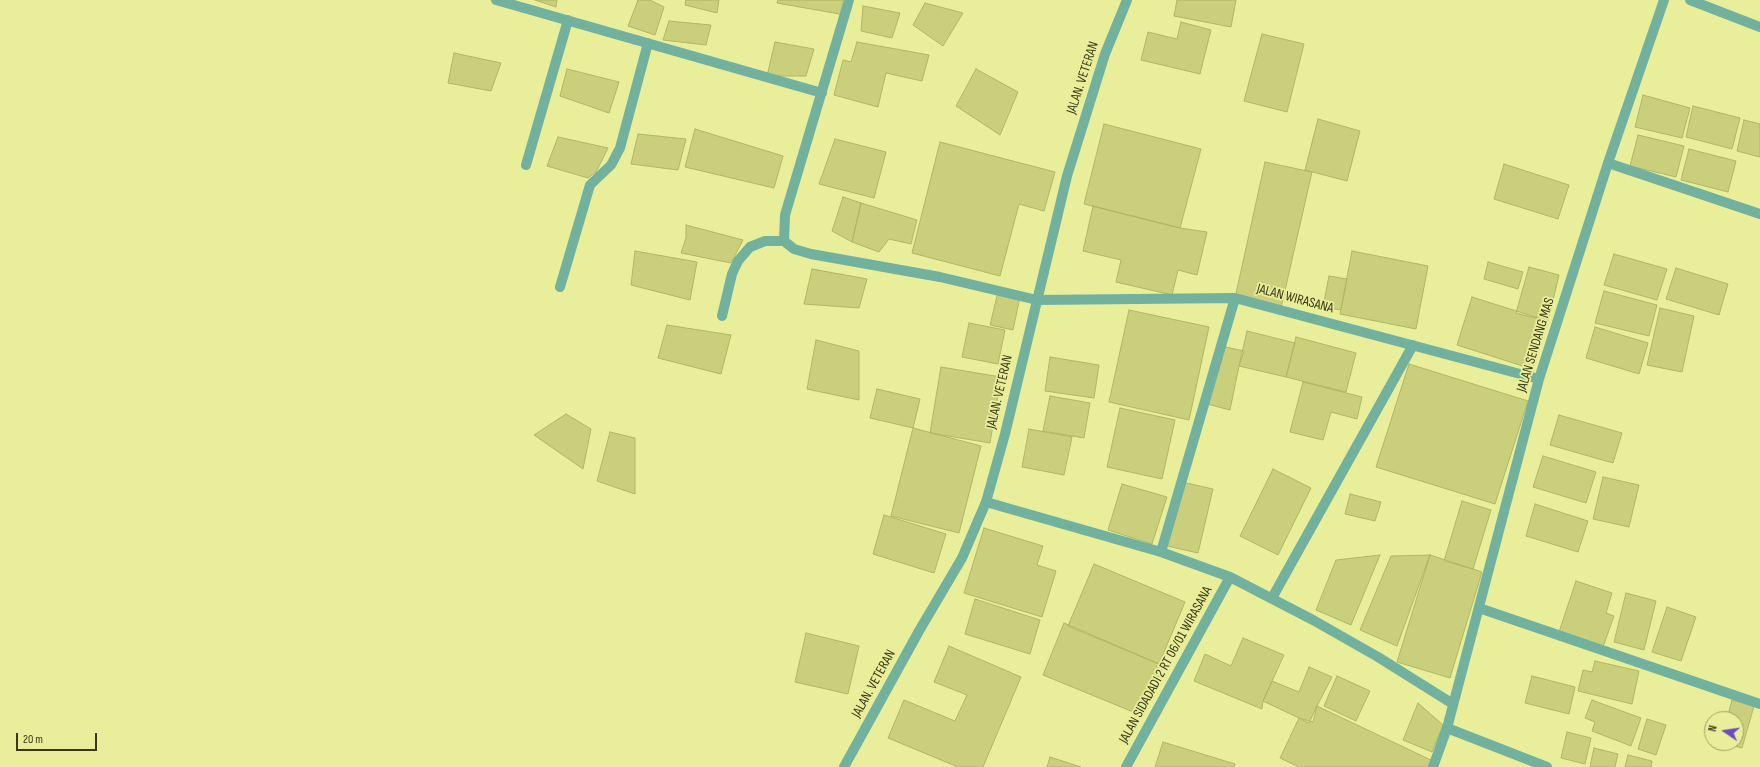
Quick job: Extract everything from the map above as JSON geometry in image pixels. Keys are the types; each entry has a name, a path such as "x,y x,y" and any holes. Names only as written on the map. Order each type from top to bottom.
{"street":[{"path":"496,0 822,92"},
{"path":"722,316 732,274 738,260 750,247 765,241 784,241 785,215 849,0"},
{"name":"JALAN. VETERAN","path":"844,767 918,631 962,558 986,502 1005,434 1067,176 1105,54 1127,0"},
{"name":"JALAN SENDANG MAS","path":"1433,767 1447,728 1539,379 1608,163 1664,0"},
{"path":"1690,0 1760,27"},
{"path":"526,164 568,20"},
{"path":"560,287 590,185 611,165 620,148 648,43"},
{"path":"1608,163 1760,214"},
{"name":"JALAN WIRASANA","path":"784,241 794,249 811,254 940,277 1037,300 1235,298 1539,379"},
{"path":"1161,552 1235,298"},
{"path":"1272,598 1413,345"},
{"path":"986,502 1161,552 1230,577 1272,598 1378,657 1453,704"},
{"name":"JALAN SIDADADI 2 RT 06/01 WIRASANA","path":"1126,767 1230,577"},
{"path":"1479,608 1760,704"},
{"path":"1447,728 1547,767"}],"building":[{"path":"535,0 557,0 556,7"},
{"path":"638,0 650,0 664,7 655,35 628,26"},
{"path":"686,0 719,0 717,13 685,5"},
{"path":"778,0 845,0 845,15 777,3"},
{"path":"1177,0 1236,0 1231,27 1174,16"},
{"path":"925,3 963,13 943,46 913,25"},
{"path":"863,6 900,13 892,38 861,31"},
{"path":"669,21 711,25 706,45 663,40"},
{"path":"1181,22 1211,30 1200,74 1141,60 1148,32 1177,39"},
{"path":"1262,34 1304,44 1287,112 1244,101"},
{"path":"775,42 814,49 806,76 767,76"},
{"path":"857,42 929,55 922,81 886,73 878,107 834,95 843,60 851,62"},
{"path":"454,53 501,63 491,91 448,83"},
{"path":"567,69 619,82 609,113 560,96"},
{"path":"976,69 1018,92 1000,135 956,106"},
{"path":"1643,95 1690,108 1682,138 1635,127"},
{"path":"1693,106 1740,118 1732,149 1686,137"},
{"path":"1318,119 1360,131 1347,181 1305,170"},
{"path":"1744,120 1760,124 1760,157 1737,151"},
{"path":"1104,124 1201,149 1180,228 1084,204"},
{"path":"695,129 783,156 774,188 685,167"},
{"path":"638,134 686,139 678,170 631,164"},
{"path":"1638,135 1684,146 1676,177 1630,166"},
{"path":"558,137 608,148 596,172 588,178 547,166"},
{"path":"835,139 886,152 874,198 819,184"},
{"path":"940,142 1055,172 1044,211 1019,204 1000,276 912,253"},
{"path":"1689,149 1736,161 1728,192 1681,180"},
{"path":"1265,162 1312,172 1281,308 1235,298"},
{"path":"1504,164 1569,185 1558,219 1494,199"},
{"path":"843,197 861,203 852,242 832,231"},
{"path":"861,203 917,220 911,244 889,239 879,252 852,242"},
{"path":"1093,206 1180,228 1207,232 1197,275 1178,270 1172,295 1116,282 1121,260 1083,251"},
{"path":"686,225 743,240 731,263 681,253 686,238"},
{"path":"635,251 697,262 690,300 631,285"},
{"path":"1352,251 1428,266 1416,329 1340,314"},
{"path":"1614,254 1667,269 1657,300 1604,285"},
{"path":"1488,262 1523,272 1518,289 1484,279"},
{"path":"1529,267 1559,275 1548,321 1516,313"},
{"path":"1676,268 1728,284 1719,315 1666,299"},
{"path":"812,269 867,279 859,308 804,304"},
{"path":"1329,276 1347,279 1341,310 1323,307"},
{"path":"1604,291 1657,305 1649,336 1595,323"},
{"path":"998,292 1020,297 1013,330 990,325"},
{"path":"1472,297 1548,321 1532,369 1457,345"},
{"path":"1660,308 1694,316 1682,372 1647,365"},
{"path":"1129,310 1209,327 1189,420 1109,402"},
{"path":"969,323 1005,330 998,364 962,357"},
{"path":"667,325 731,335 721,374 658,358"},
{"path":"1595,327 1648,343 1639,374 1586,358"},
{"path":"1247,331 1295,343 1286,377 1239,366"},
{"path":"1296,337 1356,353 1346,392 1286,377"},
{"path":"816,340 859,351 859,400 807,389"},
{"path":"1221,346 1244,351 1239,366 1230,410 1207,404"},
{"path":"1050,357 1099,365 1094,398 1045,391"},
{"path":"1409,364 1528,401 1495,504 1376,467"},
{"path":"941,367 1001,377 990,443 930,433"},
{"path":"1303,382 1362,397 1357,419 1331,412 1323,440 1290,432"},
{"path":"877,389 920,399 913,428 870,418"},
{"path":"1050,396 1090,403 1084,438 1043,431"},
{"path":"1120,408 1175,420 1162,479 1107,467"},
{"path":"566,414 591,429 583,469 534,435"},
{"path":"1559,415 1622,433 1613,463 1550,445"},
{"path":"913,428 981,446 959,533 891,516"},
{"path":"1029,429 1072,437 1064,475 1022,467"},
{"path":"610,432 635,438 635,494 597,481"},
{"path":"1543,456 1596,472 1586,503 1533,487"},
{"path":"1273,469 1311,488 1278,555 1240,536"},
{"path":"1603,477 1639,485 1629,527 1593,519"},
{"path":"1182,482 1213,489 1198,553 1167,546"},
{"path":"1122,484 1167,497 1152,544 1108,530"},
{"path":"1350,494 1381,502 1375,521 1345,514"},
{"path":"1462,501 1491,510 1473,569 1444,561"},
{"path":"1535,504 1588,521 1578,552 1526,536"},
{"path":"884,515 946,534 934,573 873,554"},
{"path":"984,528 1043,546 1037,565 1056,571 1042,617 964,593"},
{"path":"1380,555 1351,625 1316,610 1336,560"},
{"path":"1430,555 1397,646 1360,630 1391,556"},
{"path":"1430,555 1482,572 1450,678 1397,662"},
{"path":"1094,564 1185,602 1159,664 1068,626"},
{"path":"1576,581 1612,593 1606,613 1614,616 1603,647 1559,632"},
{"path":"1626,593 1656,601 1644,650 1614,642"},
{"path":"975,599 1040,620 1030,654 965,634"},
{"path":"1667,607 1696,617 1681,661 1652,652"},
{"path":"1064,623 1159,664 1164,664 1143,716 1043,675"},
{"path":"806,633 859,646 848,694 795,682"},
{"path":"1243,638 1284,655 1263,701 1262,709 1194,681 1205,654 1231,666"},
{"path":"949,646 1021,677 983,767 958,767 888,738 904,700 955,721 967,695 934,682"},
{"path":"1595,661 1639,671 1632,704 1578,691 1583,670 1592,672"},
{"path":"1309,667 1332,677 1317,706 1313,722 1299,718 1263,701 1272,681 1299,692"},
{"path":"1337,676 1370,691 1356,721 1324,706"},
{"path":"1532,676 1575,687 1569,714 1525,703"},
{"path":"1592,700 1641,718 1631,746 1592,731 1595,722 1585,718"},
{"path":"1732,700 1754,706 1744,741 1744,711 1729,711"},
{"path":"1418,703 1443,725 1432,752 1403,740"},
{"path":"1317,706 1433,761 1430,767 1299,767 1280,758 1299,718 1309,723"},
{"path":"1647,719 1666,725 1656,755 1638,749"},
{"path":"1567,732 1591,738 1585,764 1561,758"},
{"path":"1163,742 1235,764 1234,767 1155,767"},
{"path":"1594,748 1618,754 1615,767 1590,767"},
{"path":"1628,755 1652,761 1651,767 1625,767"},
{"path":"1050,757 1081,767 1047,767"}]}
